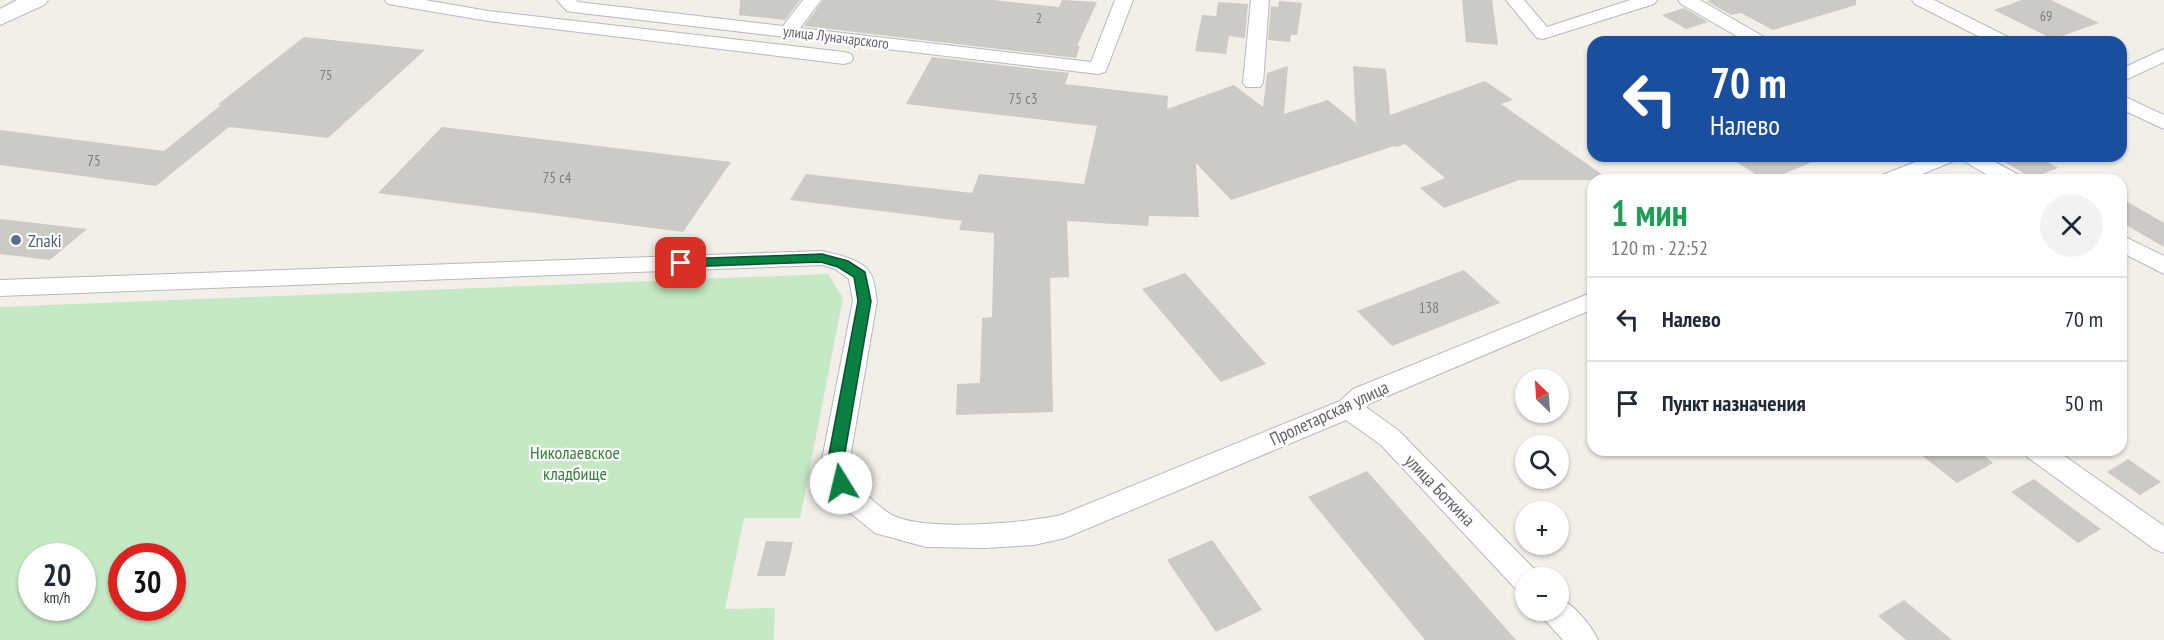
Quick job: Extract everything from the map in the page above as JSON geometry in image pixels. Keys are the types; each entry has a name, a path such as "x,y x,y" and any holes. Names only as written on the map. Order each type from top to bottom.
{"main road":[{"path":"0,18 36,0"}],"street":[{"name":"улица Луначарского","path":"394,0 488,16 844,58"},
{"path":"789,31 812,0"},
{"name":"улица Луначарского","path":"569,4 1098,68 1124,0"},
{"path":"1253,83 1260,0"},
{"path":"1515,0 1543,34 1648,0"},
{"path":"1687,0 1750,36"},
{"path":"1921,0 1992,36"},
{"path":"2127,73 2164,55"},
{"path":"2127,104 2164,123"},
{"path":"1903,174 1934,162"},
{"path":"1980,162 2002,174"},
{"path":"2127,245 2164,266"},
{"name":"Пролетарская улица","path":"0,288 822,258 843,264 860,275 865,301 834,470 848,495 885,525 926,535 985,537 1034,533 1065,526 1349,408 1362,396 1587,302"},
{"name":"улица Боткина","path":"1349,408 1390,438 1515,569"},
{"path":"2044,456 2164,541"},
{"path":"1565,621 1583,640"}],"green space":[{"name":"Николаевское кладбище","path":"828,274 843,298 800,518 744,518 725,609 775,608 774,640 0,640 0,307"}],"building":[{"path":"740,0 800,0 785,20 739,15"},
{"path":"823,0 993,0 1059,7 1062,0 1097,2 1077,46 1080,46 1076,58 804,26"},
{"path":"1462,0 1492,0 1498,45 1466,42"},
{"path":"1856,0 1856,5 1773,30 1741,13 1731,15 1707,1"},
{"path":"2022,0 2051,0 2099,23 2062,36 2047,36 1994,10"},
{"path":"1279,1 1302,3 1297,35 1291,35 1290,42 1268,40 1271,6 1278,7"},
{"path":"1218,2 1248,4 1245,38 1229,36 1226,54 1195,51 1202,15 1216,16"},
{"path":"1684,8 1708,22 1686,29 1662,15"},
{"path":"304,37 425,50 328,138 229,127 156,186 0,165 0,130 164,151 221,105 217,105"},
{"path":"932,57 1069,73 1065,84 1168,96 1167,109 1234,85 1263,107 1267,73 1288,66 1284,114 1328,100 1356,123 1353,66 1386,69 1390,115 1485,81 1513,100 1501,104 1601,174 1587,174 1587,180 1519,180 1444,208 1420,188 1445,178 1405,144 1231,200 1196,163 1199,217 1149,216 1148,226 1067,221 1069,277 1050,278 1053,412 956,415 957,384 980,383 982,318 992,317 994,233 959,230 962,221 790,200 806,174 972,193 979,174 1084,184 1097,126 906,104"},
{"path":"442,127 731,162 683,232 378,193"},
{"path":"1736,162 1812,162 1784,174 1756,174"},
{"path":"2004,162 2047,162 2058,168 2042,174 2025,174"},
{"path":"2127,201 2164,223 2164,247 2127,225"},
{"path":"0,219 87,229 50,260 0,254"},
{"path":"1464,270 1500,303 1392,346 1357,311"},
{"path":"1185,273 1266,364 1221,382 1142,289"},
{"path":"1923,456 1984,456 1993,463 1957,483"},
{"path":"2128,459 2161,482 2140,495 2107,472"},
{"path":"1367,471 1516,640 1425,640 1308,497"},
{"path":"2034,479 2101,529 2078,543 2011,492"},
{"path":"1212,540 1262,610 1216,632 1167,560"},
{"path":"766,541 793,542 785,576 757,576"},
{"path":"1904,600 1952,640 1906,640 1878,616"}],"place":[{"name":"Znaki","path":"16,240"}],"route":[{"path":"681,263 822,258 843,264 860,275 865,301 834,470 841,483"}]}
